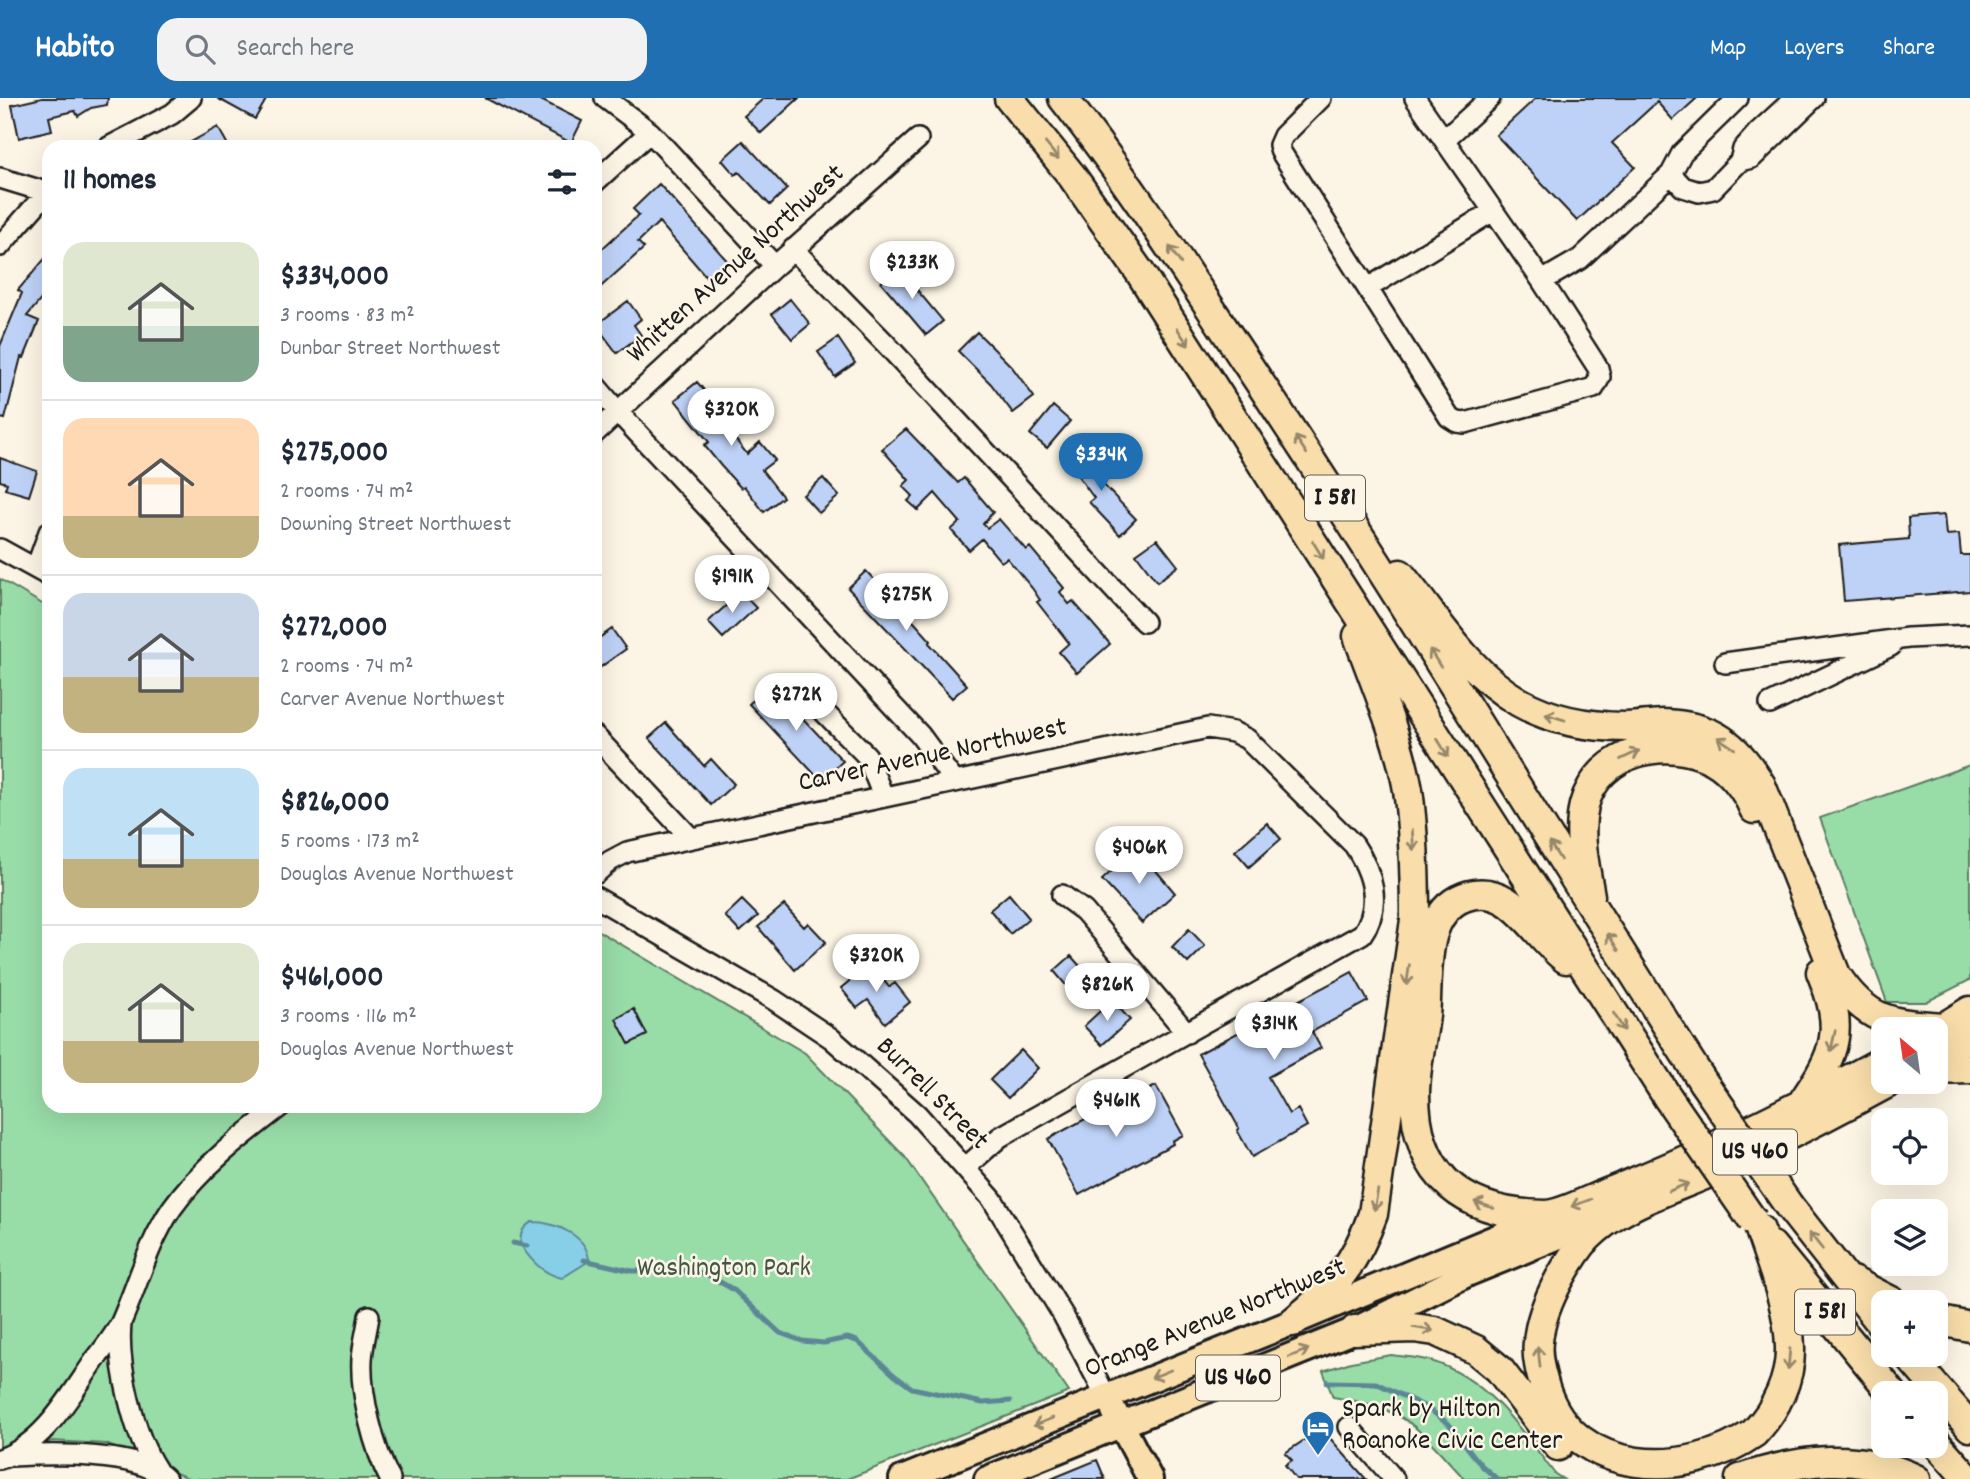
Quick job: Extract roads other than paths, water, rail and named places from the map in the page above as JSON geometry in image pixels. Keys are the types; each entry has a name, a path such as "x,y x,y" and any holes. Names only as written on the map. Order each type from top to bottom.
{"highway":[{"name":"I 581","path":"1009,98 1072,176 1139,271 1668,1098 1757,1225 1882,1381"},
{"name":"I 581","path":"1063,98 1144,210 1328,486 1703,1082 1789,1206 1871,1311"},
{"path":"1328,486 1470,664 1496,687 1542,712 1597,726 1660,724 1699,730 1719,738 1736,750 1761,785 1836,975 1859,1004 1881,1017"},
{"path":"1293,1322 1340,1279 1355,1257 1373,1214 1415,920 1408,789 1398,749 1341,587"},
{"path":"1592,909 1581,837 1582,819 1592,786 1604,771 1638,751 1656,747 1693,751 1714,760 1724,768 1740,785 1752,804 1832,999 1836,1034 1832,1049 1816,1082 1800,1106"},
{"path":"1551,1215 1492,1209 1475,1203 1440,1175 1428,1158 1420,1139 1415,1090 1432,938 1443,912 1453,903 1465,896 1496,895 1518,910 1560,955 1590,976"},
{"path":"1948,1024 1970,1011"},
{"path":"1948,1049 1970,1037"},
{"name":"US 460","path":"1551,1215 1734,1139 1871,1068"},
{"path":"1948,1070 1970,1069"},
{"name":"US 460","path":"1616,1213 1768,1146 1871,1092"},
{"path":"1616,1213 1587,1238 1574,1254 1552,1293 1541,1320 1537,1345 1540,1371 1548,1395 1566,1428 1593,1453 1614,1464 1640,1472 1667,1475 1689,1471 1719,1460 1745,1442 1760,1426 1780,1394 1788,1372 1788,1330 1757,1225"},
{"path":"1843,1277 1871,1291"},
{"path":"1948,1322 1970,1327"},
{"path":"1355,1331 1414,1328 1435,1331 1476,1350 1499,1369 1571,1460 1602,1479"},
{"path":"1918,1367 1970,1427"},
{"path":"1948,1456 1968,1479"},
{"path":"1740,1479 1773,1468 1839,1460 1888,1467 1916,1479"}],"main road":[{"name":"US 460","path":"987,1479 1355,1331 1467,1274 1616,1213"},
{"name":"Orange Avenue Northwest","path":"902,1479 1551,1215"},
{"path":"1106,1396 1150,1479"}],"street":[{"path":"123,140 173,114 191,98"},
{"path":"606,98 650,132 775,266"},
{"path":"1321,98 1283,136 1279,145 1281,152 1449,417 1465,423 1594,388 1600,377 1598,368 1542,281 1415,98"},
{"path":"1444,140 1490,98"},
{"path":"1542,281 1580,258 1671,174 1682,153 1738,98"},
{"path":"1671,174 1683,187 1699,192 1713,189 1740,161 1743,149 1758,132 1795,98"},
{"path":"1740,161 1752,158 1814,98"},
{"path":"602,176 650,132"},
{"name":"Whitten Avenue Northwest","path":"602,427 793,249 918,139"},
{"path":"0,178 42,189"},
{"path":"0,246 42,198"},
{"path":"1368,288 1493,211"},
{"path":"793,249 885,343 1144,622"},
{"path":"602,393 920,735 954,781"},
{"path":"0,549 42,572"},
{"path":"1725,663 1908,638 1970,635"},
{"path":"1770,704 1908,638"},
{"path":"790,694 822,710 867,756 883,796"},
{"name":"Carver Avenue Northwest","path":"602,868 628,852 690,837 1208,728 1233,732 1247,739 1354,845 1365,862 1374,888 1369,924 1362,934 999,1137 966,1167"},
{"path":"602,743 690,837"},
{"path":"1062,895 1084,911 1187,1033"},
{"name":"Burrell Street","path":"602,901 774,1000 831,1038 918,1114 992,1199 1063,1315 1106,1396"},
{"path":"3,1457 37,1436 63,1407 121,1323 157,1231 174,1206 198,1177 225,1151 272,1113"},
{"path":"369,1316 362,1360 368,1416 379,1459 390,1479"},
{"path":"121,1323 121,1360 140,1438 161,1474"},
{"path":"1349,1427 1394,1479"},
{"path":"3,1457 44,1454 101,1457 161,1474"}],"water":[{"path":"532,1222 559,1227 576,1237 583,1244 589,1261 562,1278 543,1270 521,1245 522,1231"}],"waterway":[{"path":"513,1243 527,1246"},
{"path":"584,1260 632,1271 680,1270 708,1275 734,1290 780,1333 802,1341 824,1343 847,1338 857,1341 912,1388 983,1403 1010,1401"},
{"path":"1327,1382 1376,1383 1426,1407 1449,1424 1481,1465 1497,1479"}],"place":[{"name":"Spark by Hilton Roanoke Civic Center","path":"1318,1457"}],"park label":[{"name":"Washington Park","path":"724,1270"}]}
